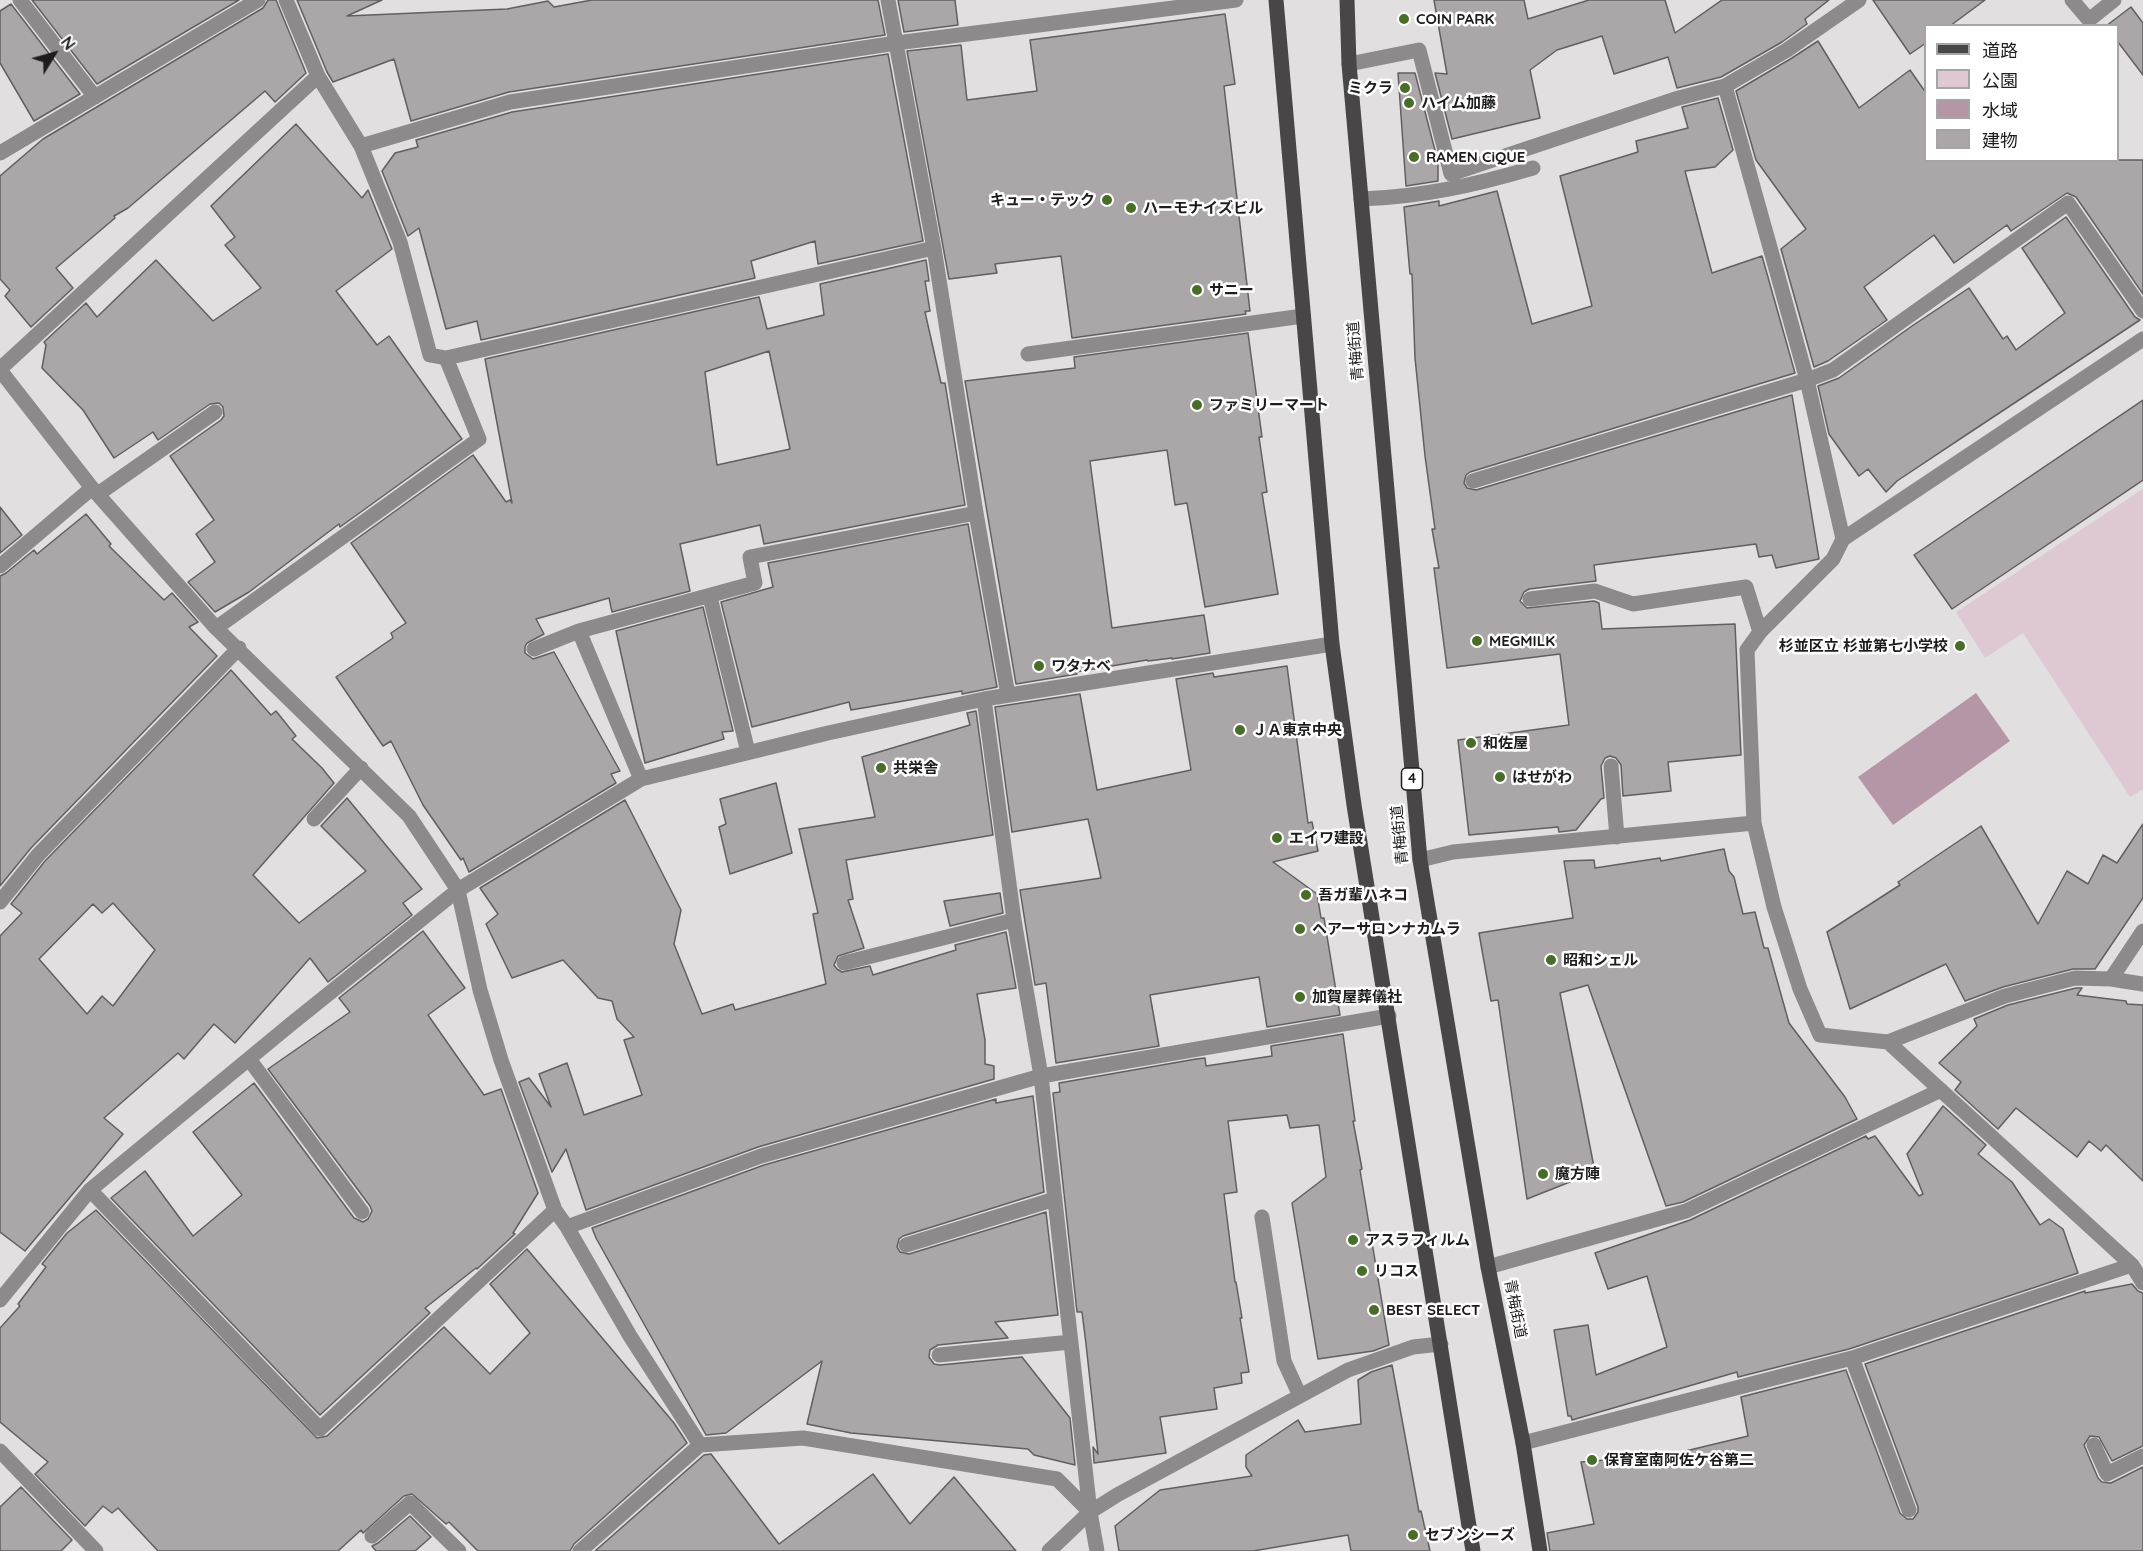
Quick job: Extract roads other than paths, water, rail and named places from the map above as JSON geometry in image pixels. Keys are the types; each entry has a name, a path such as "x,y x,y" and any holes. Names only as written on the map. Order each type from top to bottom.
{"main road":[{"path":"1276,0 1332,645 1354,805 1473,1551"},
{"name":"青梅街道","path":"1347,0 1349,64 1420,860 1488,1267 1523,1443 1540,1551"}],"street":[{"path":"20,0 95,97"},
{"path":"0,153 258,0"},
{"path":"286,0 318,76 361,146 400,242 430,355 446,358 934,248"},
{"path":"888,0 934,248 976,513 1008,694"},
{"path":"361,146 510,102 896,43 1236,0"},
{"path":"1349,64 1419,50 1451,174 1675,99 1725,86 1787,50 1859,0"},
{"path":"2072,0 2089,20 2114,0"},
{"path":"318,76 0,370 95,491 216,628 409,816 458,890 480,990 495,1040 555,1210 630,1336 700,1445"},
{"path":"1725,86 1807,380 1843,539"},
{"path":"1361,199 1442,192 1533,168"},
{"path":"1473,481 1807,380 1833,370 2068,203 2143,311"},
{"path":"1028,354 1303,316"},
{"path":"2143,339 1843,539 1833,559 1760,632 1747,650 1754,823 1774,907 1796,979 1820,1035 1888,1042 2005,996 2075,978 2111,978 2143,984"},
{"path":"216,628 479,439 446,358"},
{"path":"0,566 95,491 215,412"},
{"path":"534,649 579,631 755,583 750,557 976,513"},
{"path":"1530,599 1595,591 1634,604 1746,588 1760,632"},
{"path":"710,597 748,752"},
{"path":"579,631 641,779"},
{"path":"1,1295 90,1190 458,890 641,779 748,752 1008,694 1332,645"},
{"path":"0,902 38,855 239,648"},
{"path":"984,699 1014,920 1041,1076 1090,1512 1097,1551"},
{"path":"1611,766 1617,837"},
{"path":"314,819 361,768"},
{"path":"1420,860 1453,852 1754,823"},
{"path":"844,963 1014,920"},
{"path":"2111,978 2143,931"},
{"path":"567,1227 761,1156 1041,1076 1389,1016"},
{"path":"1888,1042 2132,1265 2143,1283"},
{"path":"249,1059 362,1212"},
{"path":"1488,1267 1686,1211 1941,1090"},
{"path":"90,1190 320,1429 555,1210"},
{"path":"906,1245 1055,1199"},
{"path":"1262,1217 1284,1361 1300,1396"},
{"path":"1523,1443 1852,1358 2132,1265"},
{"path":"939,1355 1071,1342"},
{"path":"1049,1551 1090,1512 1117,1495 1347,1370 1413,1347 1441,1344"},
{"path":"1852,1358 1909,1510"},
{"path":"580,1551 700,1445 803,1438 1057,1479 1090,1512"},
{"path":"2094,1445 2107,1474 2143,1456"},
{"path":"0,1451 96,1551"},
{"path":"372,1536 410,1503 459,1551"}],"water":[{"path":"1976,693 2010,741 1893,825 1858,777"}],"place":[{"name":"COIN PARK","path":"1404,19"},
{"name":"ミクラ","path":"1405,88"},
{"name":"ハイム加藤","path":"1409,103"},
{"name":"RAMEN CiQUE","path":"1414,157"},
{"name":"キュー・テック","path":"1107,200"},
{"name":"ハーモナイズビル","path":"1131,208"},
{"name":"サニー","path":"1197,290"},
{"name":"ファミリーマート","path":"1197,405"},
{"name":"MEGMILK","path":"1477,641"},
{"name":"杉並区立 杉並第七小学校","path":"1960,646"},
{"name":"ワタナベ","path":"1039,666"},
{"name":"ＪＡ東京中央","path":"1240,730"},
{"name":"和佐屋","path":"1471,743"},
{"name":"共栄舎","path":"881,768"},
{"name":"はせがわ","path":"1500,777"},
{"name":"エイワ建設","path":"1277,838"},
{"name":"吾ガ輩ハネコ","path":"1306,895"},
{"name":"ヘアーサロンナカムラ","path":"1300,929"},
{"name":"昭和シェル","path":"1551,960"},
{"name":"加賀屋葬儀社","path":"1300,997"},
{"name":"魔方陣","path":"1543,1174"},
{"name":"アスラフィルム","path":"1353,1240"},
{"name":"リコス","path":"1362,1271"},
{"name":"BEST SELECT","path":"1374,1310"},
{"name":"保育室南阿佐ケ谷第二","path":"1592,1460"},
{"name":"セブンシーズ","path":"1413,1535"}]}
